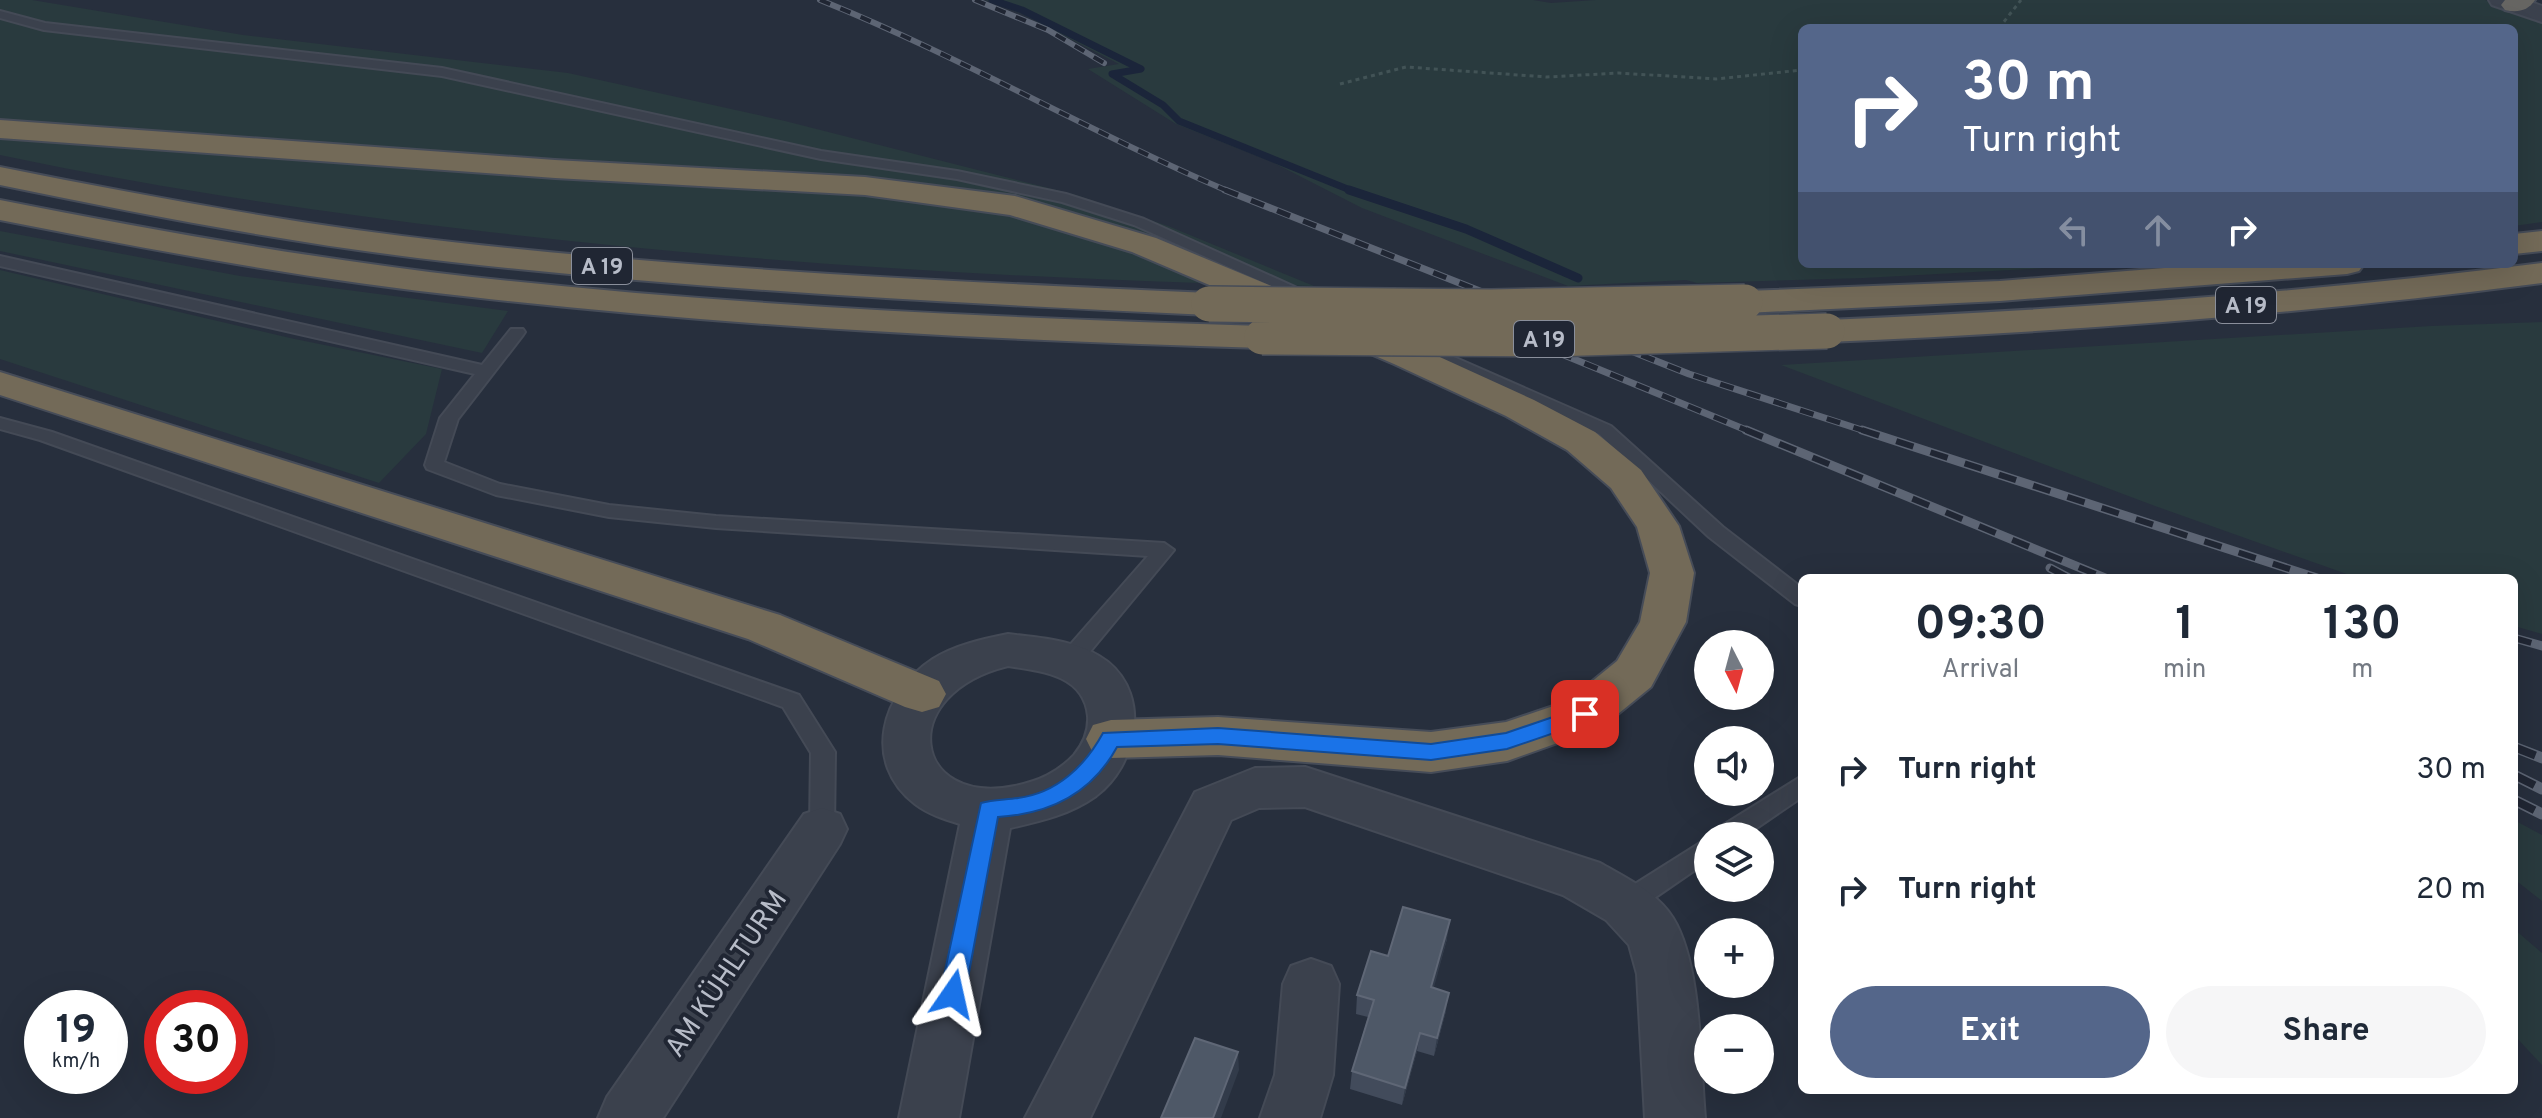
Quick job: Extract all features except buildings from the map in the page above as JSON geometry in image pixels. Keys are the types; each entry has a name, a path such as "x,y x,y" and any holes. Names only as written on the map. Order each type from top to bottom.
{"highway":[{"path":"0,129 539,168 865,186 1015,206 1144,245 1520,408 1593,450 1626,479 1658,526 1672,573 1663,622 1634,674 1585,714 1507,741 1431,752 1218,736 1111,739"},
{"name":"A 19","path":"0,176 289,228 568,263 879,289 1209,304 1491,307 1745,302 2000,291 2296,268"},
{"name":"A 19","path":"0,210 272,259 564,295 880,321 1262,337 1550,339 1827,331 2176,311 2436,287 2542,273"},
{"path":"2518,244 2542,241"},
{"path":"0,383 764,627 922,694"}],"street":[{"path":"2515,1 2542,6"},
{"path":"2515,1 2542,14"},
{"path":"1008,650 1041,650 1071,659 1093,673 1108,692 1114,714 1111,739 1098,762 1078,782 1051,797 1021,807 988,809 955,803 929,789 911,768 904,744 908,718 922,694 946,673 975,658 1008,650"},
{"path":"1055,1118 1061,1113 1213,806 1255,788 1305,787 1581,879 1625,904 1653,933 1665,974 1675,1118"},
{"path":"929,1118 988,809"},
{"name":"AM KÜHLTURM","path":"628,1118 822,829"},
{"path":"1290,1118 1304,1075 1311,984"}],"lane":[{"path":"0,14 44,26 442,72 821,155 1004,185 1066,198 1110,212 1154,228 1605,430 1716,532 1798,596"},
{"path":"0,261 486,371"},
{"path":"517,332 449,418 434,465 496,489 609,511 716,522 1164,550 1071,659"},
{"path":"0,423 46,436 791,701 823,752 822,829"},
{"path":"1747,822 1798,788"},
{"path":"1625,904 1694,857"}],"path":[{"path":"2002,24 2021,0"},
{"path":"1340,84 1406,67 1547,77 1619,73 1716,79 1798,70"}],"shaded area":[{"path":"0,0 32,0 243,35 568,73 785,121 1076,195 1168,226 1314,286 892,268 577,242 294,207 0,155"},
{"path":"986,0 1533,0 1551,3 1596,0 2485,0 2542,19 2542,222 2518,225 2518,24 1798,24 1798,268 2046,268 1864,278 1697,283 1686,280 1568,286 1362,208 1272,162 1176,124 1088,69 1119,64 1022,14"},
{"path":"0,231 240,276 508,311 482,353 0,251"},
{"path":"0,270 290,338 442,369 426,434 379,483 0,359"},
{"path":"2542,322 2542,634 2518,627 2518,574 2347,574 2155,506 1781,365"},
{"path":"2518,822 2542,835 2542,901 2518,882"},
{"path":"2518,932 2542,953 2542,1065 2518,1039"}],"waterway":[{"path":"992,0 1022,10 1141,69 1112,74 1163,105 1179,121 1355,192"},
{"path":"1349,190 1355,192"},
{"path":"1355,192 1466,229 1578,278"}],"railway":[{"path":"820,0 924,45 1230,192"},
{"path":"975,0 1048,30 1104,63"},
{"path":"1225,190 1230,192"},
{"path":"1230,192 1689,374 1868,432"},
{"path":"1455,310 1751,432"},
{"path":"1746,430 2095,574"},
{"path":"1862,430 2305,574"},
{"path":"2050,568 2061,574"},
{"path":"2518,639 2542,646"},
{"path":"2518,749 2542,758"},
{"path":"2518,777 2542,789"},
{"path":"2518,802 2542,814"}],"route":[{"path":"953,994 988,809 1021,807 1051,797 1078,782 1098,762 1111,739 1218,736 1431,752 1507,741 1585,714"}]}
